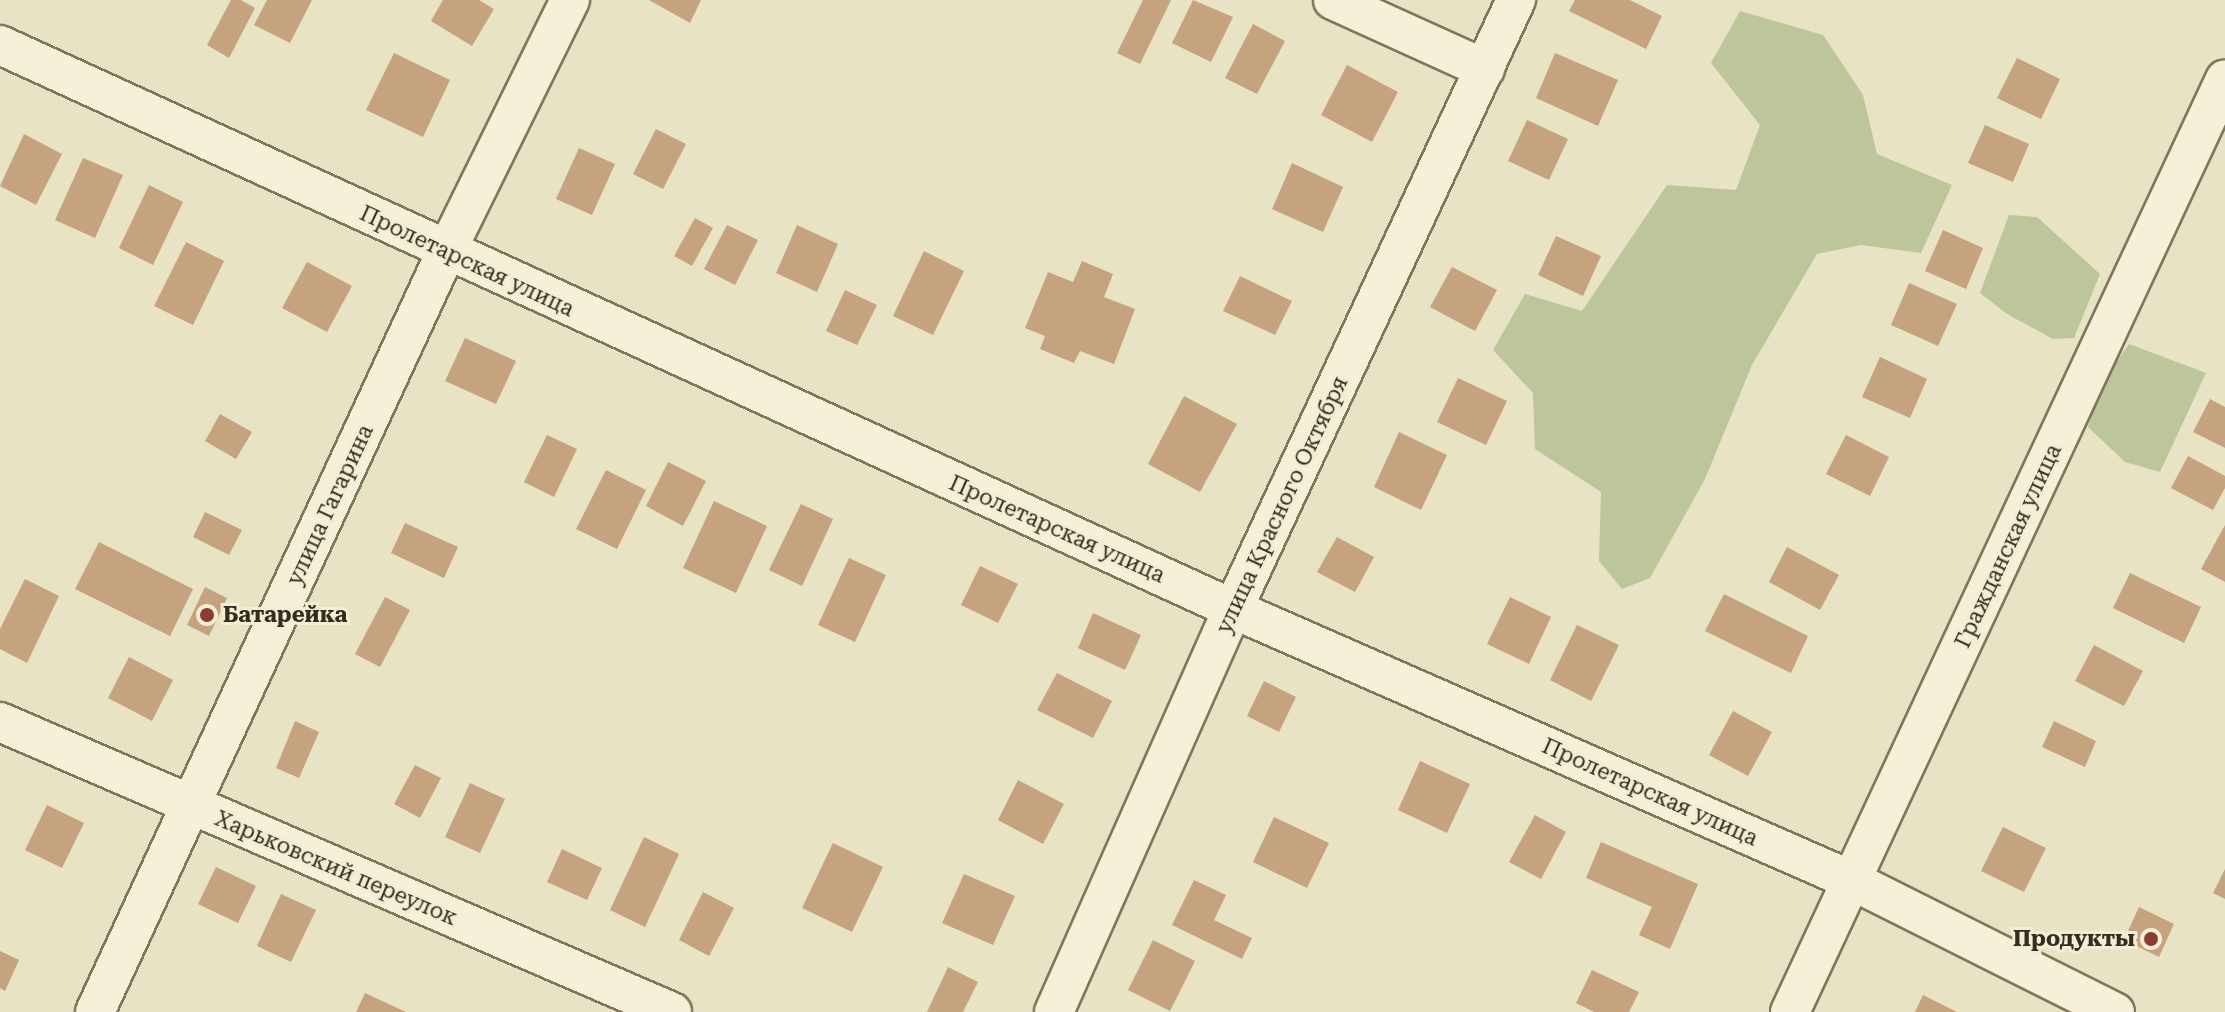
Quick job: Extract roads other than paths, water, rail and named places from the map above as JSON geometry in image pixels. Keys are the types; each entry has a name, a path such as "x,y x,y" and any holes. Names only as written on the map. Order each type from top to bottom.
{"street":[{"name":"улица Гагарина","path":"95,1012 446,252 570,0"},
{"path":"1333,0 1485,69"},
{"name":"улица Красного Октября","path":"1054,1012 1233,609 1516,0"},
{"name":"Пролетарская улица","path":"0,45 446,252 1233,609 1853,881 2115,1012"},
{"name":"Гражданская улица","path":"1790,1012 2225,79"},
{"name":"Харьковский переулок","path":"0,722 672,1012"}],"place":[{"name":"Батарейка","path":"207,615"},
{"name":"Продукты","path":"2151,939"}]}
